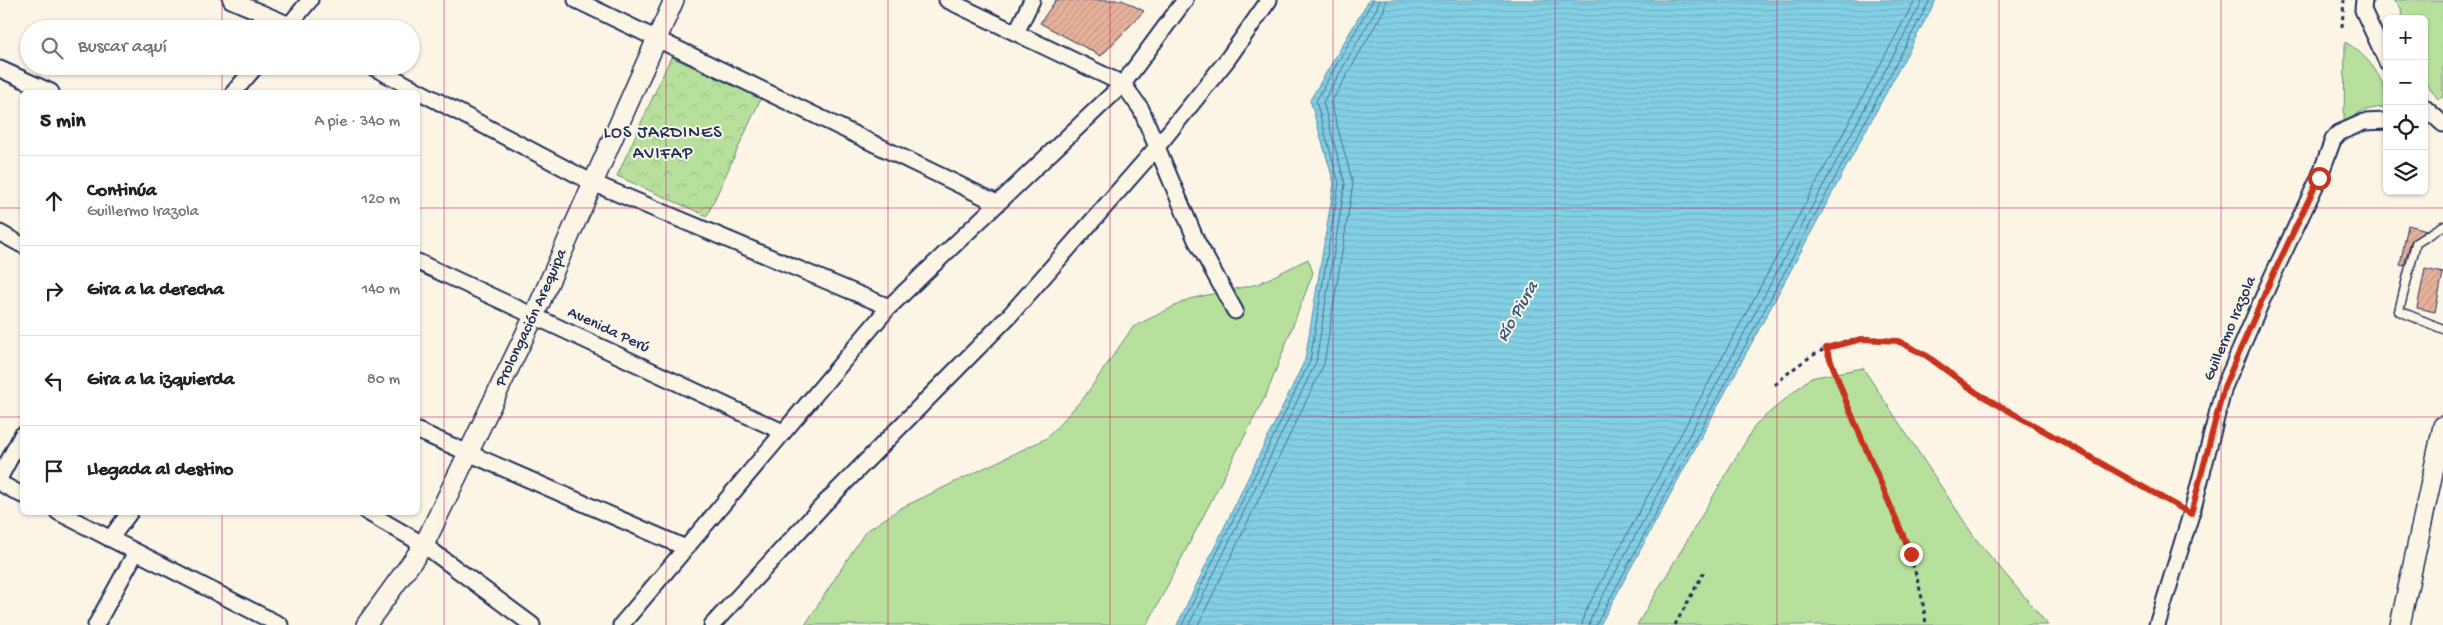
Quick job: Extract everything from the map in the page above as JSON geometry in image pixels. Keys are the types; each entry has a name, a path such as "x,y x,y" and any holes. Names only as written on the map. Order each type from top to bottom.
{"street":[{"path":"231,0 276,20"},
{"path":"297,20 310,0"},
{"path":"576,0 996,203"},
{"name":"Prolongación Arequipa","path":"366,625 424,545 534,316 674,0"},
{"path":"946,0 1123,84 1141,109 1196,240 1235,311"},
{"path":"1016,33 1032,0"},
{"path":"621,625 889,307 1123,84 1185,0"},
{"path":"712,625 825,503 1010,315 1157,147 1227,60 1269,0"},
{"path":"2363,5 2386,60"},
{"path":"0,69 47,90"},
{"path":"236,90 248,75"},
{"path":"388,75 417,90"},
{"path":"420,92 593,182 889,307"},
{"path":"2428,111 2443,126"},
{"name":"Guillermo Irazola","path":"2157,625 2191,514 2224,387 2272,277 2319,178 2333,140 2339,133 2364,122 2383,121"},
{"path":"2428,124 2443,126"},
{"path":"0,233 20,244"},
{"name":"Avenida Perú","path":"420,263 783,432"},
{"path":"2400,625 2443,426"},
{"path":"420,432 686,548"},
{"path":"0,477 20,439"},
{"path":"0,483 20,494"},
{"path":"64,515 274,624"},
{"path":"110,539 128,515"},
{"path":"372,515 424,545 532,625"},
{"path":"96,625 136,552"}],"lane":[{"path":"2443,226 2416,243 2399,311 2443,329"}],"path":[{"path":"2342,27 2344,0"},
{"path":"1775,385 1793,367 1814,353 1826,348 1862,339 1898,341 1927,356 1977,393 2191,514"},
{"path":"1826,348 1847,404 1911,554 1924,600 1926,625"},
{"path":"1675,625 1704,572"}],"green space":[{"path":"2393,0 2443,0 2443,97 2438,99 2428,86 2428,15 2402,15 2401,8"},
{"path":"2345,42 2361,54 2375,69 2383,85 2383,107 2363,111 2344,126"},
{"path":"671,57 761,98 707,216 617,176"},
{"path":"1308,259 1313,273 1267,393 1147,625 805,625 865,532 901,508 1047,438 1085,396 1133,327 1189,299 1258,284"},
{"path":"1863,368 1975,538 2048,625 1637,625 1756,424 1810,378"}],"water":[{"name":"Río Piura","path":"1369,0 1936,0 1600,625 1177,625 1305,360 1334,183 1310,100"}],"building":[{"path":"1056,0 1122,0 1144,11 1101,56 1040,23"},
{"path":"2408,225 2427,230 2411,241 2404,266 2400,265"},
{"path":"2425,269 2443,273 2435,312 2417,308"}],"district":[{"name":"LOS JARDINES AVIFAP","path":"663,143"}],"route":[{"path":"1911,554 1847,404 1826,348 1862,339 1880,338 1898,341 1927,356 1977,393 2191,514 2224,387 2272,277 2319,178"}]}
